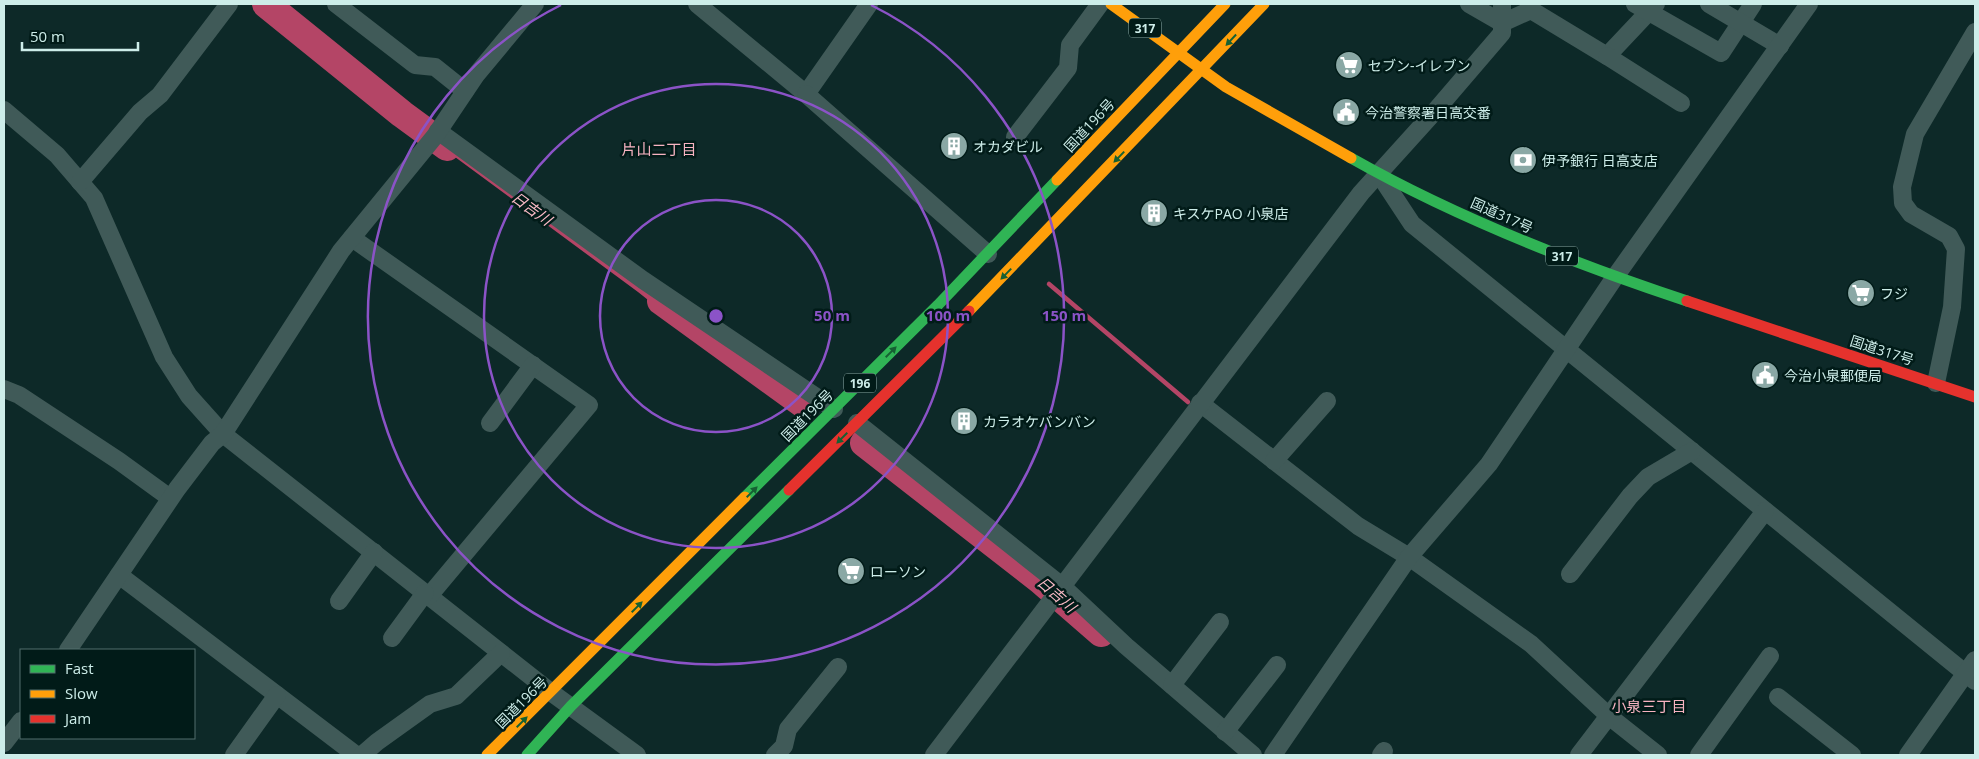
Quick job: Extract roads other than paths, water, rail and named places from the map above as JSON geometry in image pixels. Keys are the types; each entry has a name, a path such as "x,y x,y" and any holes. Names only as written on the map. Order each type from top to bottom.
{"highway":[{"name":"国道317号","path":"1111,4 1179,52 1202,71 1379,174 1502,232 1615,277 1975,397"},
{"name":"国道196号","path":"487,755 988,254 1225,4"},
{"name":"196","path":"527,755 571,706 957,324 1202,71 1264,4"}],"street":[{"path":"80,182 140,112 160,95 229,4"},
{"path":"336,4 415,65 435,67 465,91"},
{"path":"697,4 806,94 988,254"},
{"path":"806,94 869,4"},
{"path":"1015,137 1068,68 1070,45 1100,4"},
{"path":"1469,4 1502,23"},
{"path":"934,755 1361,193 1502,33 1502,4"},
{"path":"1709,4 1780,46"},
{"path":"1607,56 1647,6 1721,54 1753,4"},
{"path":"1273,755 1408,557 1489,464 1615,277 1809,4"},
{"path":"69,649 170,498 212,443 223,434 352,238 434,137 476,74 527,6"},
{"path":"1502,23 1531,10 1681,103"},
{"path":"1936,383 1952,307 1956,249 1949,236 1910,214 1903,203 1902,187 1916,134 1975,32"},
{"path":"4,110 57,155 94,198 164,357 189,396 223,434 501,653 637,755"},
{"path":"434,137 834,409"},
{"path":"1379,174 1412,224 1765,511 1972,672 1908,755"},
{"path":"352,238 589,405 427,594 392,638"},
{"path":"490,422 533,365"},
{"path":"4,388 19,395 119,461 170,498"},
{"path":"1274,460 1327,401"},
{"path":"1200,403 1358,526 1408,557 1531,644 1608,715 1658,755"},
{"path":"857,423 1062,586 1253,755"},
{"path":"1570,574 1630,496 1648,477 1692,452"},
{"path":"1580,755 1608,715 1765,511"},
{"path":"339,601 374,552"},
{"path":"119,575 356,755"},
{"path":"1172,685 1220,622"},
{"path":"362,755 376,742 430,704 456,696 501,653"},
{"path":"1699,755 1770,656"},
{"path":"1225,732 1277,665"},
{"path":"776,755 784,746 788,729 838,667"},
{"path":"234,755 277,695"},
{"path":"1778,697 1852,755"},
{"path":"4,743 20,722"}],"water":[{"path":"264,4 275,4 448,145 789,394 785,400 711,350 638,292 455,157"}],"waterway":[{"name":"日吉川","path":"266,4 402,114 447,147"},
{"path":"1049,284 1188,402"},
{"name":"日吉川","path":"661,301 803,404"},
{"name":"日吉川","path":"864,443 1040,580 1101,633"}],"place":[{"name":"セブン-イレブン","path":"1349,65"},
{"name":"今治警察署日高交番","path":"1346,112"},
{"name":"オカダビル","path":"954,146"},
{"name":"伊予銀行 日高支店","path":"1523,160"},
{"name":"キスケPAO 小泉店","path":"1154,213"},
{"name":"フジ","path":"1861,293"},
{"name":"今治小泉郵便局","path":"1765,375"},
{"name":"カラオケバンバン","path":"964,421"},
{"name":"ローソン","path":"851,571"}],"district":[{"name":"片山二丁目","path":"659,149"},
{"name":"小泉三丁目","path":"1649,706"}]}
